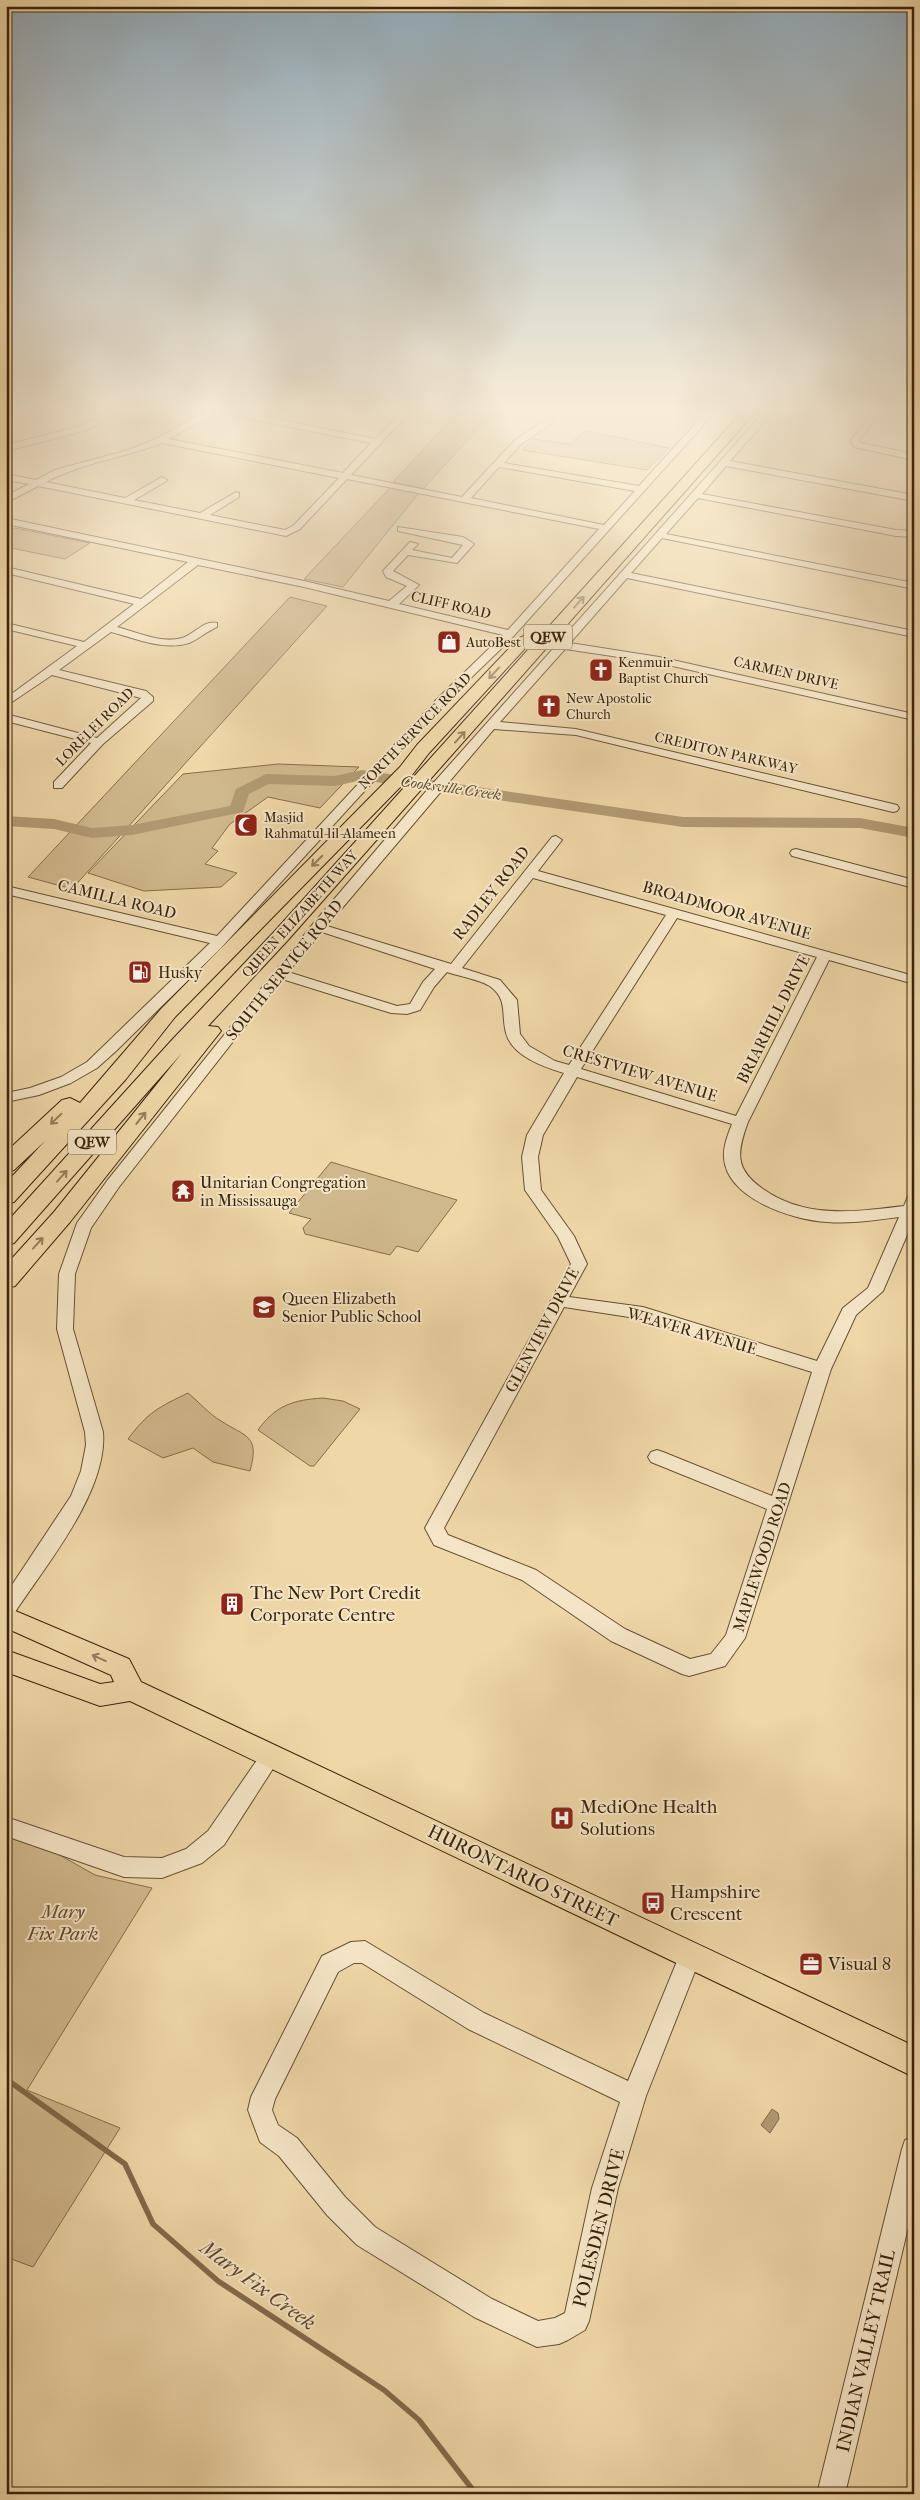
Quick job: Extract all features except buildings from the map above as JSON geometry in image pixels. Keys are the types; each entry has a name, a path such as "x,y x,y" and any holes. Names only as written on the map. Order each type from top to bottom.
{"highway":[{"name":"QUEEN ELIZABETH WAY","path":"6,1197 118,1074 168,1013 406,771 423,749 628,527"},
{"name":"QUEEN ELIZABETH WAY","path":"6,1238 178,1045 281,936 647,527"},
{"path":"6,1280 62,1217 266,962 281,936"},
{"path":"6,1165 168,1013"}],"main road":[{"path":"6,1617 120,1667 132,1690 100,1695 6,1661"},
{"name":"HURONTARIO STREET","path":"132,1690 914,2062"}],"street":[{"name":"CLIFF ROAD","path":"21,527 195,562 509,633"},
{"path":"251,527 271,531 289,532 298,527"},
{"path":"600,527 607,528"},
{"name":"SOUTH SERVICE ROAD","path":"6,1610 80,1498 93,1457 94,1432 65,1329 67,1274 83,1227 112,1184 318,927 432,792 666,527"},
{"path":"862,527 896,533 914,534"},
{"name":"NORTH SERVICE ROAD","path":"6,1098 34,1092 66,1080 92,1065 220,941 379,767 509,633 607,528"},
{"path":"401,529 468,542 469,546 454,561 405,552"},
{"path":"391,605 414,586 410,581 390,575 387,572 424,533"},
{"path":"658,535 914,586"},
{"path":"6,702 51,671 195,562"},
{"path":"6,570 141,602"},
{"path":"625,574 914,634"},
{"path":"109,628 174,642 188,639 201,629 213,624"},
{"path":"6,626 85,645"},
{"name":"CARMEN DRIVE","path":"562,645 659,660 914,717"},
{"name":"LORELEI ROAD","path":"51,671 142,693 147,697 147,701 99,742 58,786"},
{"path":"6,717 99,742"},
{"name":"CREDITON PARKWAY","path":"491,725 576,732 894,808"},
{"name":"RADLEY ROAD","path":"279,974 396,1010 407,1010 415,1007 428,985 450,967 556,840"},
{"path":"796,854 914,884"},
{"name":"BROADMOOR AVENUE","path":"530,873 914,980"},
{"name":"CAMILLA ROAD","path":"6,890 220,941"},
{"name":"GLENVIEW DRIVE","path":"440,1514 579,1264 566,1236 533,1190 530,1157 535,1135 572,1072 674,913"},
{"name":"CRESTVIEW AVENUE","path":"318,927 450,967 495,983 510,1000 513,1034 524,1049 550,1064 740,1122"},
{"name":"BRIARHILL DRIVE","path":"824,956 740,1122 731,1147 732,1166 744,1182 759,1195 787,1211 816,1216 848,1218 912,1205"},
{"name":"MAPLEWOOD ROAD","path":"440,1514 434,1528 441,1540 529,1575 618,1635 689,1668 718,1660 735,1638 822,1369 849,1312 875,1291 912,1205"},
{"name":"WEAVER AVENUE","path":"560,1301 643,1313 822,1369"},
{"path":"658,1457 779,1506"},
{"path":"6,1826 124,1867 162,1868 194,1856 216,1838 271,1756"},
{"name":"POLESDEN DRIVE","path":"365,1952 476,2021 634,2096 605,2188 576,2321 559,2331 537,2334 483,2308 366,2236 336,2206 288,2146 269,2134 260,2110 263,2097 330,1964 351,1953 365,1952"},
{"path":"634,2096 690,1956"},
{"name":"INDIAN VALLEY TRAIL","path":"832,2494 914,2149"}],"green space":[{"path":"353,527 392,527 343,587 304,579"},
{"path":"15,528 90,543 65,559 6,547 6,533"},
{"path":"290,597 327,606 72,889 28,877"},
{"path":"278,764 359,767 320,808 268,797 230,824 212,848 218,851 205,864 237,873 221,887 144,891 88,873 183,774"},
{"path":"331,1162 457,1200 418,1252 397,1246 390,1255 305,1234 303,1228 311,1219 289,1213"},
{"path":"188,1393 217,1418 249,1438 253,1450 250,1471 213,1462 193,1448 163,1458 128,1439 148,1416 169,1402"},
{"path":"323,1398 343,1401 360,1409 314,1466 310,1466 258,1430 272,1415 286,1405 303,1400"},
{"name":"Mary Fix Park","path":"6,1836 49,1849 95,1875 152,1888 27,2090 120,2128 33,2267 6,2257"}],"shaded area":[{"path":"772,2109 778,2113 779,2119 770,2133 761,2125"}],"waterway":[{"name":"Cooksville Creek","path":"6,821 54,824 92,833 132,830 237,809 242,792 266,779 335,781 362,775 683,822 860,823 914,833"},
{"name":"Mary Fix Creek","path":"6,2079 125,2164 153,2224 218,2281 384,2390 419,2420 476,2494"}],"place":[{"name":"AutoBest","path":"449,642"},
{"name":"Kenmuir Baptist Church","path":"601,670"},
{"name":"New Apostolic Church","path":"549,706"},
{"name":"Masjid Rahmatul-lil-Alameen","path":"246,825"},
{"name":"Husky","path":"140,972"},
{"name":"Unitarian Congregation in Mississauga","path":"183,1191"},
{"name":"Queen Elizabeth Senior Public School","path":"264,1307"},
{"name":"The New Port Credit Corporate Centre","path":"232,1604"},
{"name":"MediOne Health Solutions","path":"562,1818"},
{"name":"Hampshire Crescent","path":"653,1903"},
{"name":"Visual 8","path":"811,1964"}]}
